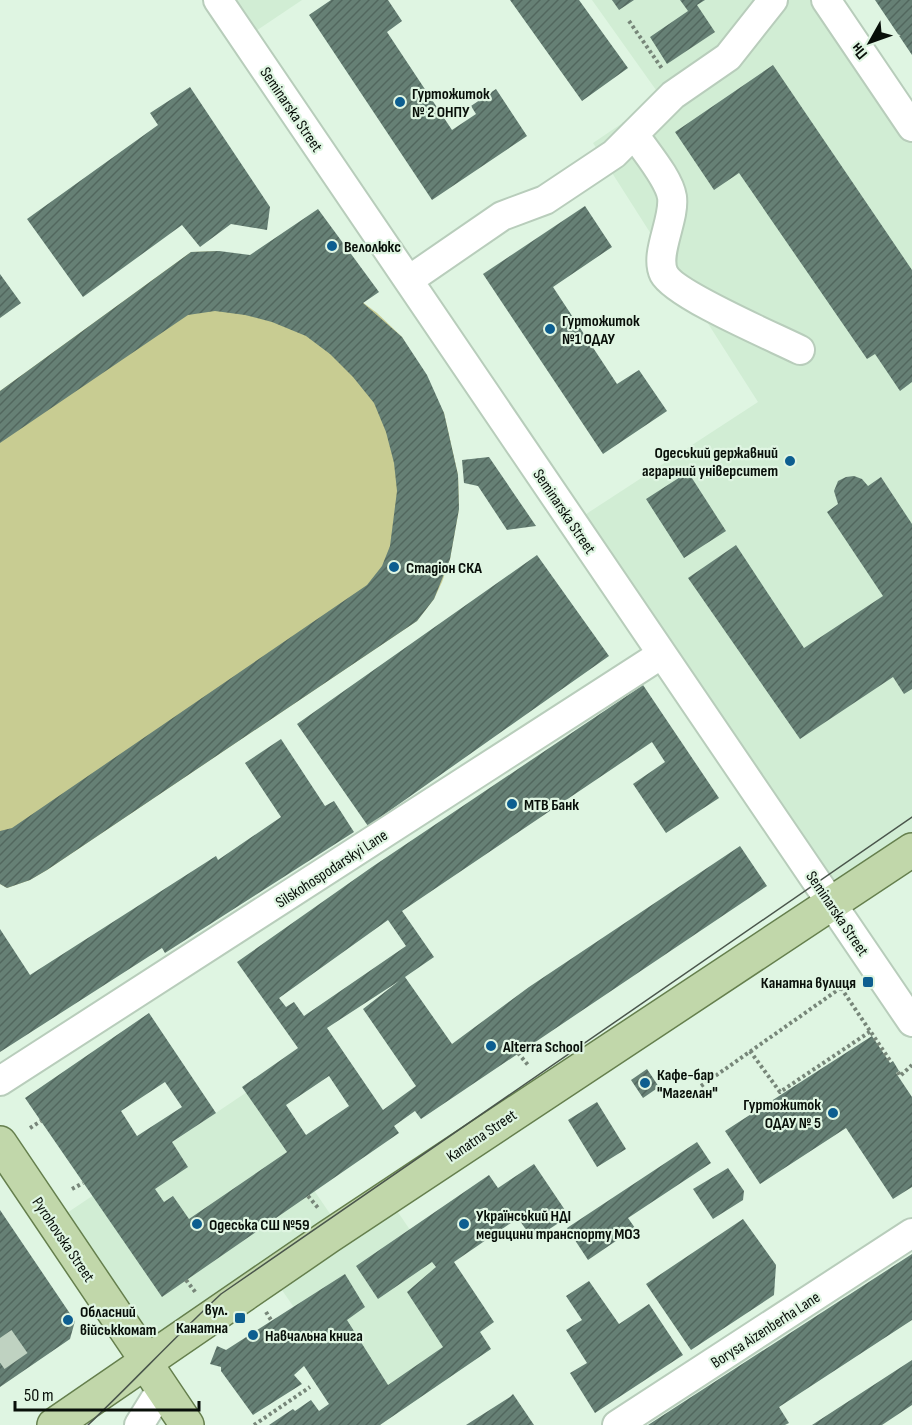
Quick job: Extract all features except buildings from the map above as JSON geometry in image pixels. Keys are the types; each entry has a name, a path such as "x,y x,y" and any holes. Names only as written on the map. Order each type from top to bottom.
{"main road":[{"name":"Kanatna Street","path":"54,1425 155,1375 328,1237 912,850"},
{"name":"Pyrohovska Street","path":"0,1143 187,1425"}],"street":[{"name":"Seminarska Street","path":"218,0 912,1022"},
{"path":"409,280 502,216 545,200 614,154 678,91 728,57 773,0"},
{"path":"826,0 912,127"},
{"path":"634,134 669,187 672,199 670,222 660,258 663,273 681,291 800,350"},
{"name":"Silskohospodarskyi Lane","path":"0,1081 662,654"},
{"name":"Borysa Aizenberha Lane","path":"618,1425 912,1233"},
{"path":"139,1425 155,1375"}],"path":[{"path":"630,21 678,91"},
{"path":"701,1086 853,979"},
{"path":"841,988 891,1062"},
{"path":"750,1051 780,1092 871,1031"},
{"path":"519,1053 528,1065"},
{"path":"898,1072 900,1076 912,1065"},
{"path":"30,1128 40,1121"},
{"path":"72,1190 83,1183"},
{"path":"308,1196 319,1210"},
{"path":"186,1280 197,1294"},
{"path":"254,1425 310,1387"}],"shaded area":[{"path":"226,0 302,0 250,35"},
{"name":"Одеський державний аграрний університет","path":"592,0 817,0 912,138 912,848 832,902 577,520 758,402 593,143 661,97"},
{"name":"Одеська CШ №59","path":"247,1092 339,1227 147,1357 55,1221"},
{"path":"389,1199 491,1349 380,1425 375,1425 273,1277"}],"green space":[{"path":"219,251 353,295 377,313 402,337 444,413 458,475 459,509 450,559 434,599 417,621 47,870 30,880 7,888 0,884 0,391 191,252"}],"tunnel":[{"path":"0,1338 23,1371"}],"tram line":[{"path":"88,1425 221,1294 912,817"}],"place":[{"name":"Гуртожиток № 2 ОНПУ","path":"400,102"},
{"name":"Велолюкс","path":"332,246"},
{"name":"Гуртожиток №1 ОДАУ","path":"550,329"},
{"name":"Одеський державний аграрний університет","path":"790,461"},
{"name":"Стадіон СКА","path":"394,567"},
{"name":"МТВ Банк","path":"512,804"},
{"name":"Канатна вулиця","path":"868,982"},
{"name":"Alterra School","path":"491,1046"},
{"name":"Кафе-бар \"Магелан\"","path":"645,1083"},
{"name":"Гуртожиток ОДАУ № 5","path":"833,1113"},
{"name":"Одеська CШ №59","path":"197,1224"},
{"name":"Український НДІ медицини транспорту МОЗ","path":"464,1224"},
{"name":"вул. Канатна","path":"240,1318"},
{"name":"Обласний військкомат","path":"68,1320"},
{"name":"Навчальна книга","path":"253,1335"}]}
